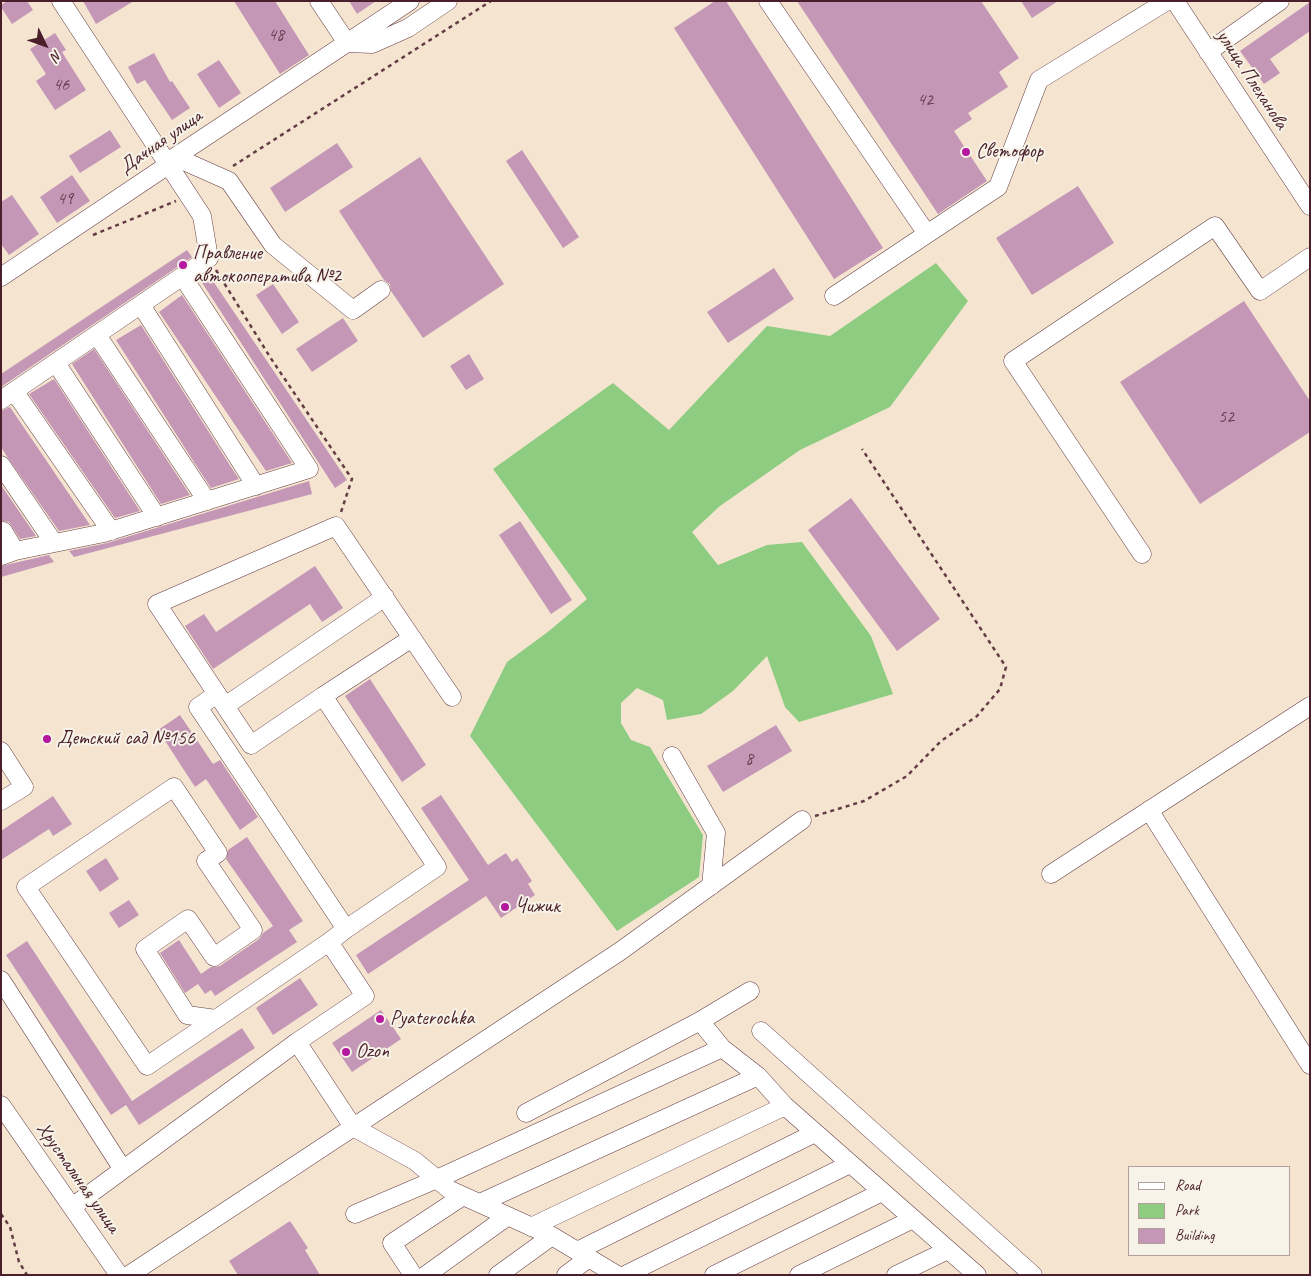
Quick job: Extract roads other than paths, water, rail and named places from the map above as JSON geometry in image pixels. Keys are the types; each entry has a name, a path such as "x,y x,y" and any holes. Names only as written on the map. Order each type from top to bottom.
{"street":[{"path":"3,531 8,554 111,531 309,469 196,267 202,216 189,196 172,161 61,1"},
{"path":"319,1 346,43 372,44 408,28 448,1"},
{"name":"Дачная улица","path":"1,277 410,1"},
{"path":"768,1 927,234"},
{"path":"834,296 998,187 1039,80 1167,1"},
{"name":"улица Плеханова","path":"1174,1 1309,205"},
{"path":"1208,52 1280,1"},
{"path":"172,161 229,181 273,245 353,310 381,290"},
{"path":"1142,554 1013,361 1215,226 1260,291 1310,257"},
{"path":"111,531 8,396 196,267"},
{"path":"141,305 256,486"},
{"path":"98,335 207,502"},
{"path":"56,363 157,517"},
{"path":"2,467 54,544"},
{"path":"412,638 251,745 157,604 336,526 385,598 452,697"},
{"path":"346,929 198,707 221,700 385,598"},
{"path":"216,1019 187,1015 144,949 188,919 214,957 253,930 206,861 218,853 174,787 26,887 147,1066 216,1019 329,942 346,929 437,868 323,696"},
{"path":"1051,874 1310,706"},
{"path":"1,751 24,787 1,801"},
{"path":"672,756 716,833 710,886"},
{"path":"1149,810 1309,1064"},
{"path":"129,1275 618,952 802,820"},
{"path":"72,1207 297,1042 365,996 329,942"},
{"path":"1,980 120,1166"},
{"path":"526,1113 700,1021 750,991"},
{"path":"700,1021 722,1048 758,1076 785,1106 977,1275"},
{"path":"760,1031 1033,1275"},
{"path":"297,1042 353,1127 415,1161 450,1190 552,1236 618,1275"},
{"path":"355,1214 437,1179 722,1048"},
{"path":"480,1203 758,1076"},
{"path":"531,1226 785,1106"},
{"name":"Хрустальная улица","path":"3,1110 119,1275"},
{"path":"566,1275 583,1255 815,1133"},
{"path":"625,1275 850,1164"},
{"path":"714,1275 882,1192"},
{"path":"413,1275 392,1243 463,1196"},
{"path":"426,1275 508,1216"},
{"path":"799,1275 913,1219"},
{"path":"498,1275 552,1236"},
{"path":"896,1275 948,1250"}],"place":[{"name":"Светофор","path":"966,152"},
{"name":"Правление автокооператива №2","path":"183,265"},
{"name":"Детский сад №156","path":"47,739"},
{"name":"Чижик","path":"505,907"},
{"name":"Pyaterochka","path":"380,1019"},
{"name":"Ozon","path":"346,1052"}]}
